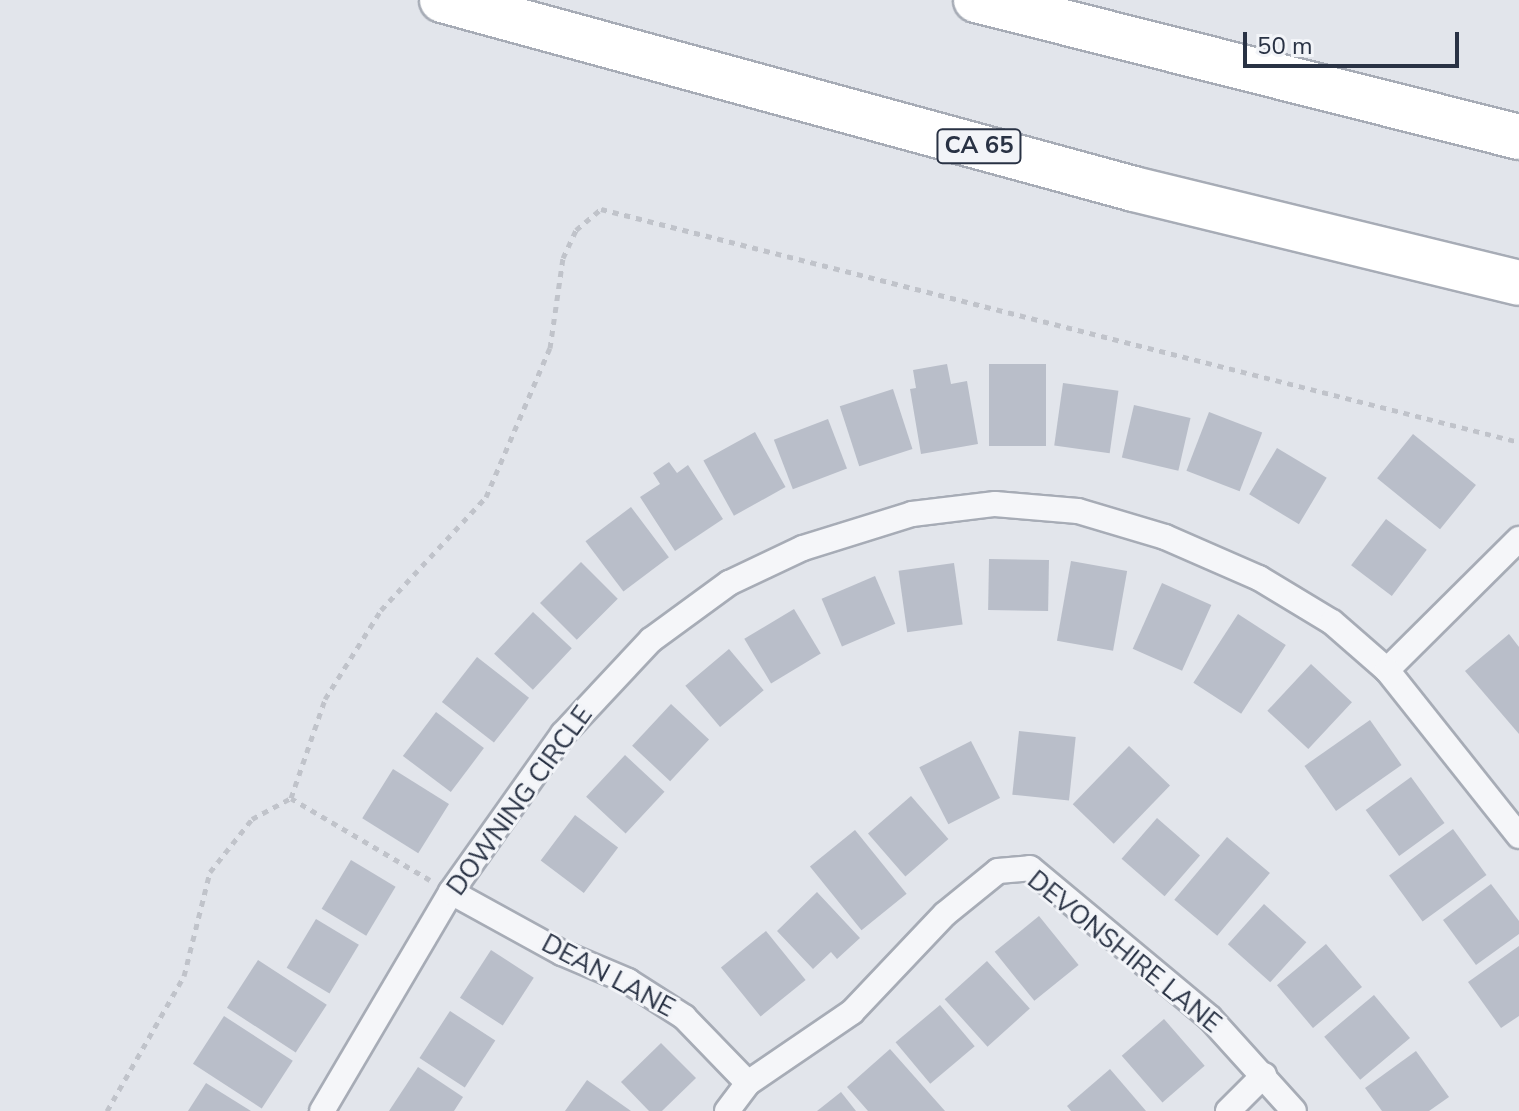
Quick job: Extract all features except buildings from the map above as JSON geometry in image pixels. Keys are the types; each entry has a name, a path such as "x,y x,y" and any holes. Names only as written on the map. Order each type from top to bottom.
{"highway":[{"name":"CA 65","path":"442,0 1134,189 1519,283"},
{"path":"976,0 1519,137"}],"street":[{"name":"DOWNING CIRCLE","path":"322,1111 451,892 563,734 651,640 729,583 803,548 912,514 995,504 1078,511 1165,537 1259,578 1332,622 1387,670 1519,836"},
{"path":"1387,670 1519,539"},
{"name":"DEVONSHIRE LANE","path":"727,1111 748,1083 852,1012 945,914 998,871 1030,868 1210,1018 1294,1111"},
{"name":"DEAN LANE","path":"451,892 640,988 684,1017 748,1083"},
{"path":"1228,1111 1264,1075"}],"path":[{"path":"107,1111 184,976 210,872 252,819 291,798 325,699 381,610 486,497 550,348 563,258 576,230 601,209 1519,442"},
{"path":"291,798 451,892"}]}
